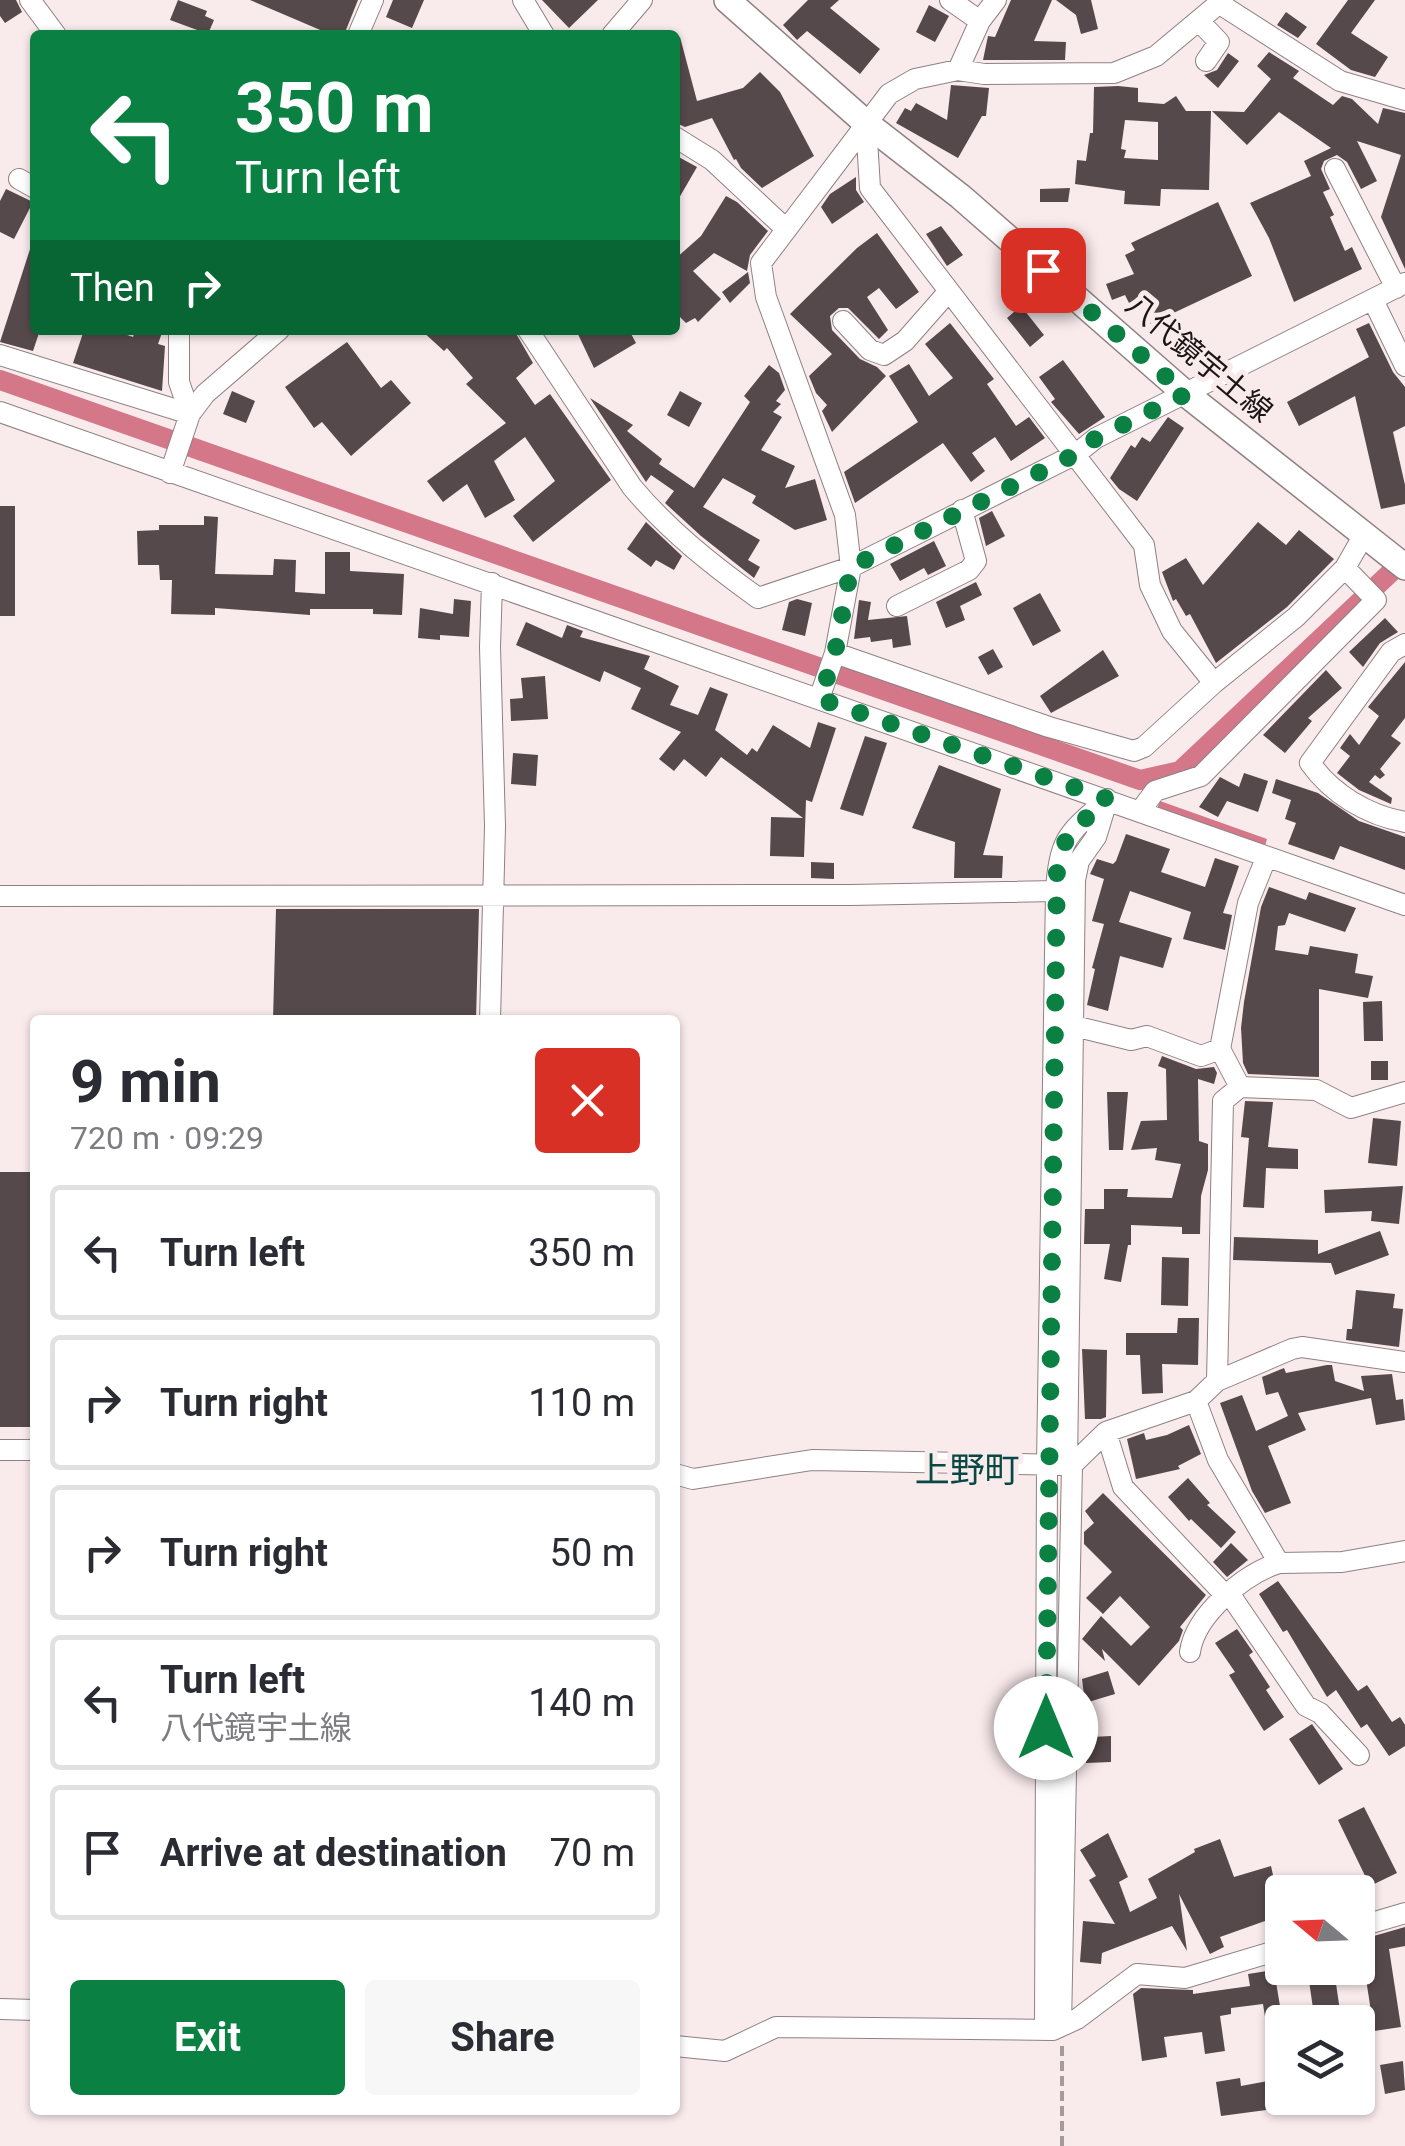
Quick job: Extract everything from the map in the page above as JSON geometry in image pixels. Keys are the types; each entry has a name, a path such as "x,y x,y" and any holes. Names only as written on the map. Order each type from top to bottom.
{"main road":[{"name":"八代鏡宇土線","path":"727,0 1186,394 1405,566"}],"street":[{"path":"30,0 52,30"},
{"path":"360,30 373,0"},
{"path":"523,0 541,30"},
{"path":"616,30 642,0"},
{"path":"950,0 980,21"},
{"path":"958,70 980,21 996,0"},
{"path":"820,698 835,654 851,567 844,515 766,296 761,263 889,94 914,79 958,70 984,74 1114,73 1156,56 1222,2 1340,81 1405,100"},
{"path":"1199,22 1220,42 1206,61"},
{"path":"866,123 870,188 1144,545 1150,586 1172,631 1214,683"},
{"path":"680,140 712,160 786,228"},
{"path":"531,335 651,510 706,560 758,598 851,567 1076,454 1096,438 1401,286 1335,169"},
{"path":"843,321 870,350 884,355 905,341 950,291"},
{"path":"1373,300 1405,366"},
{"path":"178,335 179,382 190,414"},
{"path":"170,472 190,414 205,394 273,335"},
{"path":"0,355 190,414"},
{"path":"0,412 1405,905"},
{"path":"897,606 969,570 976,561 962,510"},
{"path":"835,654 1049,727 1134,751 1144,747 1214,683 1296,617 1345,568 1369,536"},
{"path":"1141,810 1155,791 1200,776 1376,600 1345,568"},
{"path":"490,1015 495,826 492,583"},
{"path":"1405,644 1391,652 1310,763 1322,780 1355,805 1405,822"},
{"path":"1064,1026 1057,866 1068,834 1108,799"},
{"path":"1053,2028 1064,1026 1075,880 1079,861 1096,837 1108,799"},
{"path":"1240,1087 1220,1049 1248,902 1266,858"},
{"path":"0,896 851,895 1056,891"},
{"path":"1064,1026 1130,1040 1147,1036 1202,1056 1220,1049"},
{"path":"1217,1381 1224,1101 1240,1087 1316,1090 1351,1108 1405,1092"},
{"path":"680,1475 694,1479 812,1460 1062,1465 1106,1432 1196,1401 1217,1381 1302,1348 1405,1362"},
{"path":"1196,1401 1218,1460 1279,1564"},
{"path":"1106,1432 1123,1486 1233,1599 1306,1706 1320,1713 1360,1755"},
{"path":"0,1450 30,1450"},
{"path":"1190,1652 1192,1638 1244,1578 1279,1564 1342,1562 1405,1551"},
{"path":"1375,1922 1405,1912"},
{"path":"680,2046 725,2050 776,2027 1053,2028 1077,2019 1137,1974 1184,1978 1265,1954"},
{"path":"0,2009 30,2010"}],"path":[{"path":"1053,2028 1062,2146"}],"shaded area":[{"path":"1160,801 1267,839 1265,846 1157,809"}],"building":[{"path":"0,0 16,0 22,12 5,23 0,16"},
{"path":"178,0 207,11 205,16 214,20 210,30 197,30 170,20"},
{"path":"250,0 358,0 346,30 320,30"},
{"path":"393,0 424,0 412,28 386,17"},
{"path":"542,0 598,0 569,28"},
{"path":"808,0 839,0 830,8 880,49 860,74 807,31 797,40 783,25"},
{"path":"1011,0 1052,0 1034,41 1066,42 1065,60 983,60 988,36 995,37"},
{"path":"1056,0 1091,0 1098,29 1081,34 1076,15"},
{"path":"1348,0 1375,0 1351,33 1388,57 1375,77 1351,70 1316,44"},
{"path":"929,5 949,16 935,42 916,32"},
{"path":"1286,12 1307,27 1298,38 1277,25"},
{"path":"680,37 697,101 743,88 760,72 780,92 814,156 762,188 734,160 712,118 685,127 680,125"},
{"path":"1269,52 1299,71 1293,78 1333,105 1342,96 1352,99 1378,124 1383,108 1405,113 1405,269 1381,217 1401,155 1357,141 1377,181 1361,189 1347,162 1337,155 1324,161 1321,169 1330,189 1323,192 1334,215 1330,217 1345,251 1352,247 1362,269 1294,302 1269,238 1250,203 1311,176 1304,161 1331,148 1279,112 1247,145 1212,111 1244,112 1271,79 1257,66"},
{"path":"1228,53 1239,61 1218,88 1204,75 1217,70"},
{"path":"951,85 989,88 986,116 982,116 958,158 896,123 905,108 911,111 916,103 947,120"},
{"path":"1094,87 1138,88 1138,102 1164,104 1176,96 1186,111 1211,111 1209,190 1161,189 1160,206 1124,204 1125,191 1075,184 1077,160 1086,161 1093,133","holes":["1125,120 1158,122 1158,160 1124,158 1126,150 1121,149"]},
{"path":"680,158 697,167 680,196"},
{"path":"856,177 856,190 864,202 832,224 821,207 830,194"},
{"path":"1070,188 1068,202 1040,202 1040,189"},
{"path":"6,189 30,201 14,239 0,232 0,201"},
{"path":"726,196 768,231 750,255 747,271 714,253 693,271 721,299 698,322 695,318 686,323 680,317 680,255 701,236"},
{"path":"1218,202 1252,276 1148,325 1138,303 1131,307 1125,295 1112,300 1106,284 1134,274 1125,255 1135,250 1131,243"},
{"path":"941,226 963,255 947,266 926,234"},
{"path":"877,233 919,292 896,309 879,288 867,297 888,330 879,339 848,308 839,308 830,316 832,330 860,359 886,376 832,432 822,411 827,405 816,393 809,376 832,354 790,314"},
{"path":"30,249 30,335 38,335 33,351 0,342"},
{"path":"748,272 750,283 730,303 722,292"},
{"path":"1021,306 1044,335 1030,347 1007,318"},
{"path":"950,323 994,379 987,384 1016,426 1029,417 1045,438 1011,461 995,437 972,453 985,471 971,482 943,443 855,503 844,472 918,422 889,376 909,364 929,396 953,378 925,344"},
{"path":"1369,323 1393,372 1405,387 1405,426 1393,432 1405,485 1405,504 1381,509 1355,396 1299,426 1287,402 1369,357 1356,329"},
{"path":"82,335 161,335 158,344 165,346 162,391 73,363"},
{"path":"426,335 517,335 533,363 516,378 535,405 550,394 611,480 533,542 513,516 555,481 525,437 494,461 515,500 485,518 467,484 443,502 427,481 506,423 466,384 473,378 447,348 444,351"},
{"path":"578,335 632,335 636,343 594,368"},
{"path":"347,342 381,388 391,380 411,403 351,456 322,422 314,428 285,387"},
{"path":"1063,360 1105,417 1079,434 1051,402 1055,399 1039,377"},
{"path":"769,365 779,373 785,390 776,401 781,404 773,412 782,417 761,450 795,466 785,488 815,479 827,520 795,530 752,503 756,496 723,478 703,507 760,540 748,560 760,567 754,578 665,503 674,491 651,475 646,482 590,398 633,425 627,431 662,459 659,464 694,488 750,402 744,396"},
{"path":"232,391 255,401 246,423 223,414"},
{"path":"680,391 702,403 689,427 667,415"},
{"path":"1168,417 1184,428 1137,501 1110,478 1131,445 1135,448 1142,437 1150,442"},
{"path":"0,506 15,506 15,616 0,616"},
{"path":"992,511 1005,536 986,546 979,518"},
{"path":"204,516 218,517 215,574 273,575 274,559 296,560 295,592 325,594 325,552 350,552 350,571 404,574 402,615 373,614 373,609 310,609 310,615 215,608 215,615 171,614 172,580 160,580 159,565 138,565 137,531 159,530 159,525 204,525"},
{"path":"646,522 682,556 674,570 656,560 651,567 627,549"},
{"path":"1258,522 1286,545 1299,530 1334,559 1287,607 1216,663 1190,614 1186,616 1176,599 1173,601 1162,572 1186,558 1203,585"},
{"path":"934,541 946,566 928,575 924,568 900,581 890,564"},
{"path":"976,582 982,595 960,606 965,620 946,628 936,602"},
{"path":"1040,593 1061,631 1033,646 1013,608"},
{"path":"454,599 471,601 469,637 418,638 420,608 453,614"},
{"path":"797,599 812,603 805,636 782,630 789,602"},
{"path":"859,600 871,602 868,620 907,616 911,645 893,648 892,639 854,639"},
{"path":"1385,618 1398,632 1380,643 1363,667 1349,652"},
{"path":"526,622 562,638 567,625 583,631 580,637 650,656 644,669 679,686 670,705 698,715 710,687 728,694 715,730 747,755 752,748 757,752 773,725 810,748 818,722 836,728 812,802 806,800 804,857 770,856 771,817 803,818 721,757 706,777 684,759 674,771 659,759 681,732 631,709 641,688 604,671 600,682 516,645"},
{"path":"993,649 1003,667 988,675 978,657"},
{"path":"1103,650 1119,676 1051,713 1040,696"},
{"path":"1405,662 1405,718 1391,736 1401,743 1380,769 1385,775 1380,779 1375,775 1369,782 1392,798 1391,804 1359,790 1337,773 1350,756 1340,748 1350,734 1359,745 1379,716 1368,707"},
{"path":"1326,670 1342,688 1308,718 1312,721 1285,753 1263,735"},
{"path":"545,676 548,719 511,721 510,699 523,698 521,678"},
{"path":"865,736 887,743 863,816 840,809"},
{"path":"513,753 538,755 536,786 511,784"},
{"path":"939,765 1001,789 983,855 1003,856 1002,878 954,878 955,842 912,828"},
{"path":"1244,773 1268,781 1258,812 1227,801 1218,817 1199,807 1220,777 1239,787"},
{"path":"1276,779 1318,793 1359,821 1405,837 1405,870 1340,846 1334,860 1288,844 1296,823 1285,819 1291,800 1272,793"},
{"path":"1126,834 1170,849 1161,872 1205,887 1215,858 1239,866 1223,913 1232,915 1225,950 1183,939 1191,912 1130,891 1119,922 1172,938 1163,968 1120,956 1108,1011 1087,1005 1104,924 1092,921 1104,879 1090,874 1097,859 1113,864 1116,861"},
{"path":"811,862 834,863 834,879 811,878"},
{"path":"1269,887 1306,900 1309,892 1356,908 1345,932 1289,913 1285,925 1278,926 1275,950 1308,955 1310,946 1358,954 1355,973 1373,976 1368,998 1319,989 1319,1077 1248,1074 1243,1063 1244,1002 1261,907"},
{"path":"276,909 479,909 476,1015 273,1015"},
{"path":"1382,1001 1383,1041 1364,1041 1363,1002"},
{"path":"1162,1056 1196,1069 1214,1067 1217,1073 1214,1084 1198,1079 1199,1141 1208,1144 1200,1234 1182,1234 1182,1227 1131,1225 1131,1245 1121,1282 1104,1279 1110,1244 1084,1244 1085,1209 1104,1209 1104,1189 1128,1189 1127,1197 1172,1198 1181,1164 1155,1160 1157,1148 1131,1150 1141,1121 1167,1120 1166,1069 1158,1066"},
{"path":"1371,1061 1388,1061 1388,1080 1371,1080"},
{"path":"1107,1092 1128,1092 1123,1150 1109,1150"},
{"path":"1245,1101 1273,1102 1268,1147 1298,1149 1298,1169 1266,1168 1264,1208 1243,1207 1249,1138 1241,1137"},
{"path":"1373,1118 1401,1121 1397,1166 1368,1163"},
{"path":"0,1172 30,1172 30,1427 0,1427"},
{"path":"1403,1186 1399,1224 1371,1221 1372,1211 1325,1213 1324,1190"},
{"path":"1380,1231 1389,1255 1335,1275 1331,1263 1233,1260 1234,1237 1318,1240 1318,1254"},
{"path":"1162,1257 1189,1258 1188,1306 1161,1305"},
{"path":"1356,1290 1395,1294 1393,1308 1403,1309 1399,1347 1346,1340 1347,1329 1352,1329"},
{"path":"1178,1318 1199,1318 1198,1365 1162,1364 1163,1393 1142,1394 1140,1355 1126,1355 1126,1333 1177,1333"},
{"path":"1082,1349 1107,1350 1106,1417 1101,1419 1085,1419"},
{"path":"1332,1365 1335,1381 1364,1391 1361,1376 1392,1374 1396,1400 1403,1399 1405,1420 1376,1425 1371,1398 1298,1413 1306,1430 1268,1446 1291,1503 1265,1513 1252,1491 1220,1403 1242,1395 1256,1431 1288,1416 1278,1392 1266,1395 1262,1377 1284,1368 1286,1373"},
{"path":"1189,1425 1201,1454 1178,1466 1180,1469 1136,1479 1127,1439 1144,1433 1146,1440"},
{"path":"1188,1478 1210,1503 1207,1505 1236,1532 1221,1548 1168,1497"},
{"path":"1103,1493 1206,1595 1180,1627 1183,1630 1179,1641 1139,1686 1102,1649 1105,1661 1082,1639 1101,1616 1131,1646 1150,1627 1120,1596 1103,1614 1086,1598 1112,1572 1084,1544 1084,1532 1094,1523 1085,1511"},
{"path":"1231,1543 1248,1560 1227,1577 1213,1562"},
{"path":"1278,1581 1358,1691 1367,1685 1392,1722 1400,1717 1405,1725 1405,1746 1389,1756 1367,1724 1361,1728 1336,1690 1327,1697 1287,1630 1283,1632 1259,1594"},
{"path":"1237,1629 1253,1652 1249,1655 1284,1717 1264,1731 1229,1675 1235,1672 1215,1643"},
{"path":"1108,1671 1115,1694 1085,1703 1082,1679"},
{"path":"1312,1724 1343,1769 1319,1785 1289,1739"},
{"path":"1111,1736 1111,1762 1086,1763 1085,1750 1092,1749 1092,1737"},
{"path":"1364,1807 1397,1873 1375,1884 1375,1875 1365,1875 1338,1820"},
{"path":"1108,1833 1128,1877 1119,1882 1130,1912 1157,1898 1148,1879 1195,1852 1194,1849 1220,1839 1234,1877 1271,1866 1273,1875 1265,1875 1265,1921 1220,1937 1224,1947 1210,1954 1179,1894 1187,1951 1172,1926 1102,1953 1101,1964 1080,1962 1083,1921 1115,1924 1089,1880 1096,1876 1080,1850"},
{"path":"1405,1927 1405,1946 1389,1949 1401,2027 1375,2031 1375,2005 1370,2005 1367,1985 1375,1985 1375,1936"},
{"path":"1265,1971 1265,1985 1276,1985 1280,2005 1265,2005 1265,2017 1263,2004 1231,2008 1231,2014 1220,2016 1225,2051 1205,2054 1202,2032 1164,2037 1167,2057 1142,2061 1133,1994 1141,1988 1193,1990 1193,1994 1250,1986 1248,1974"},
{"path":"1310,1985 1336,1985 1339,2005 1313,2005"},
{"path":"1403,2061 1405,2090 1385,2094 1380,2065"},
{"path":"1240,2078 1241,2086 1265,2082 1265,2110 1221,2116 1216,2082"}],"waterway":[{"path":"0,380 1140,780 1180,771 1405,559"}],"district":[{"name":"上野町","path":"967,1470"}],"route":[{"path":"1043,270 1186,394 851,567 835,653 820,699 1108,799 1068,834 1057,866 1046,1728"}]}
